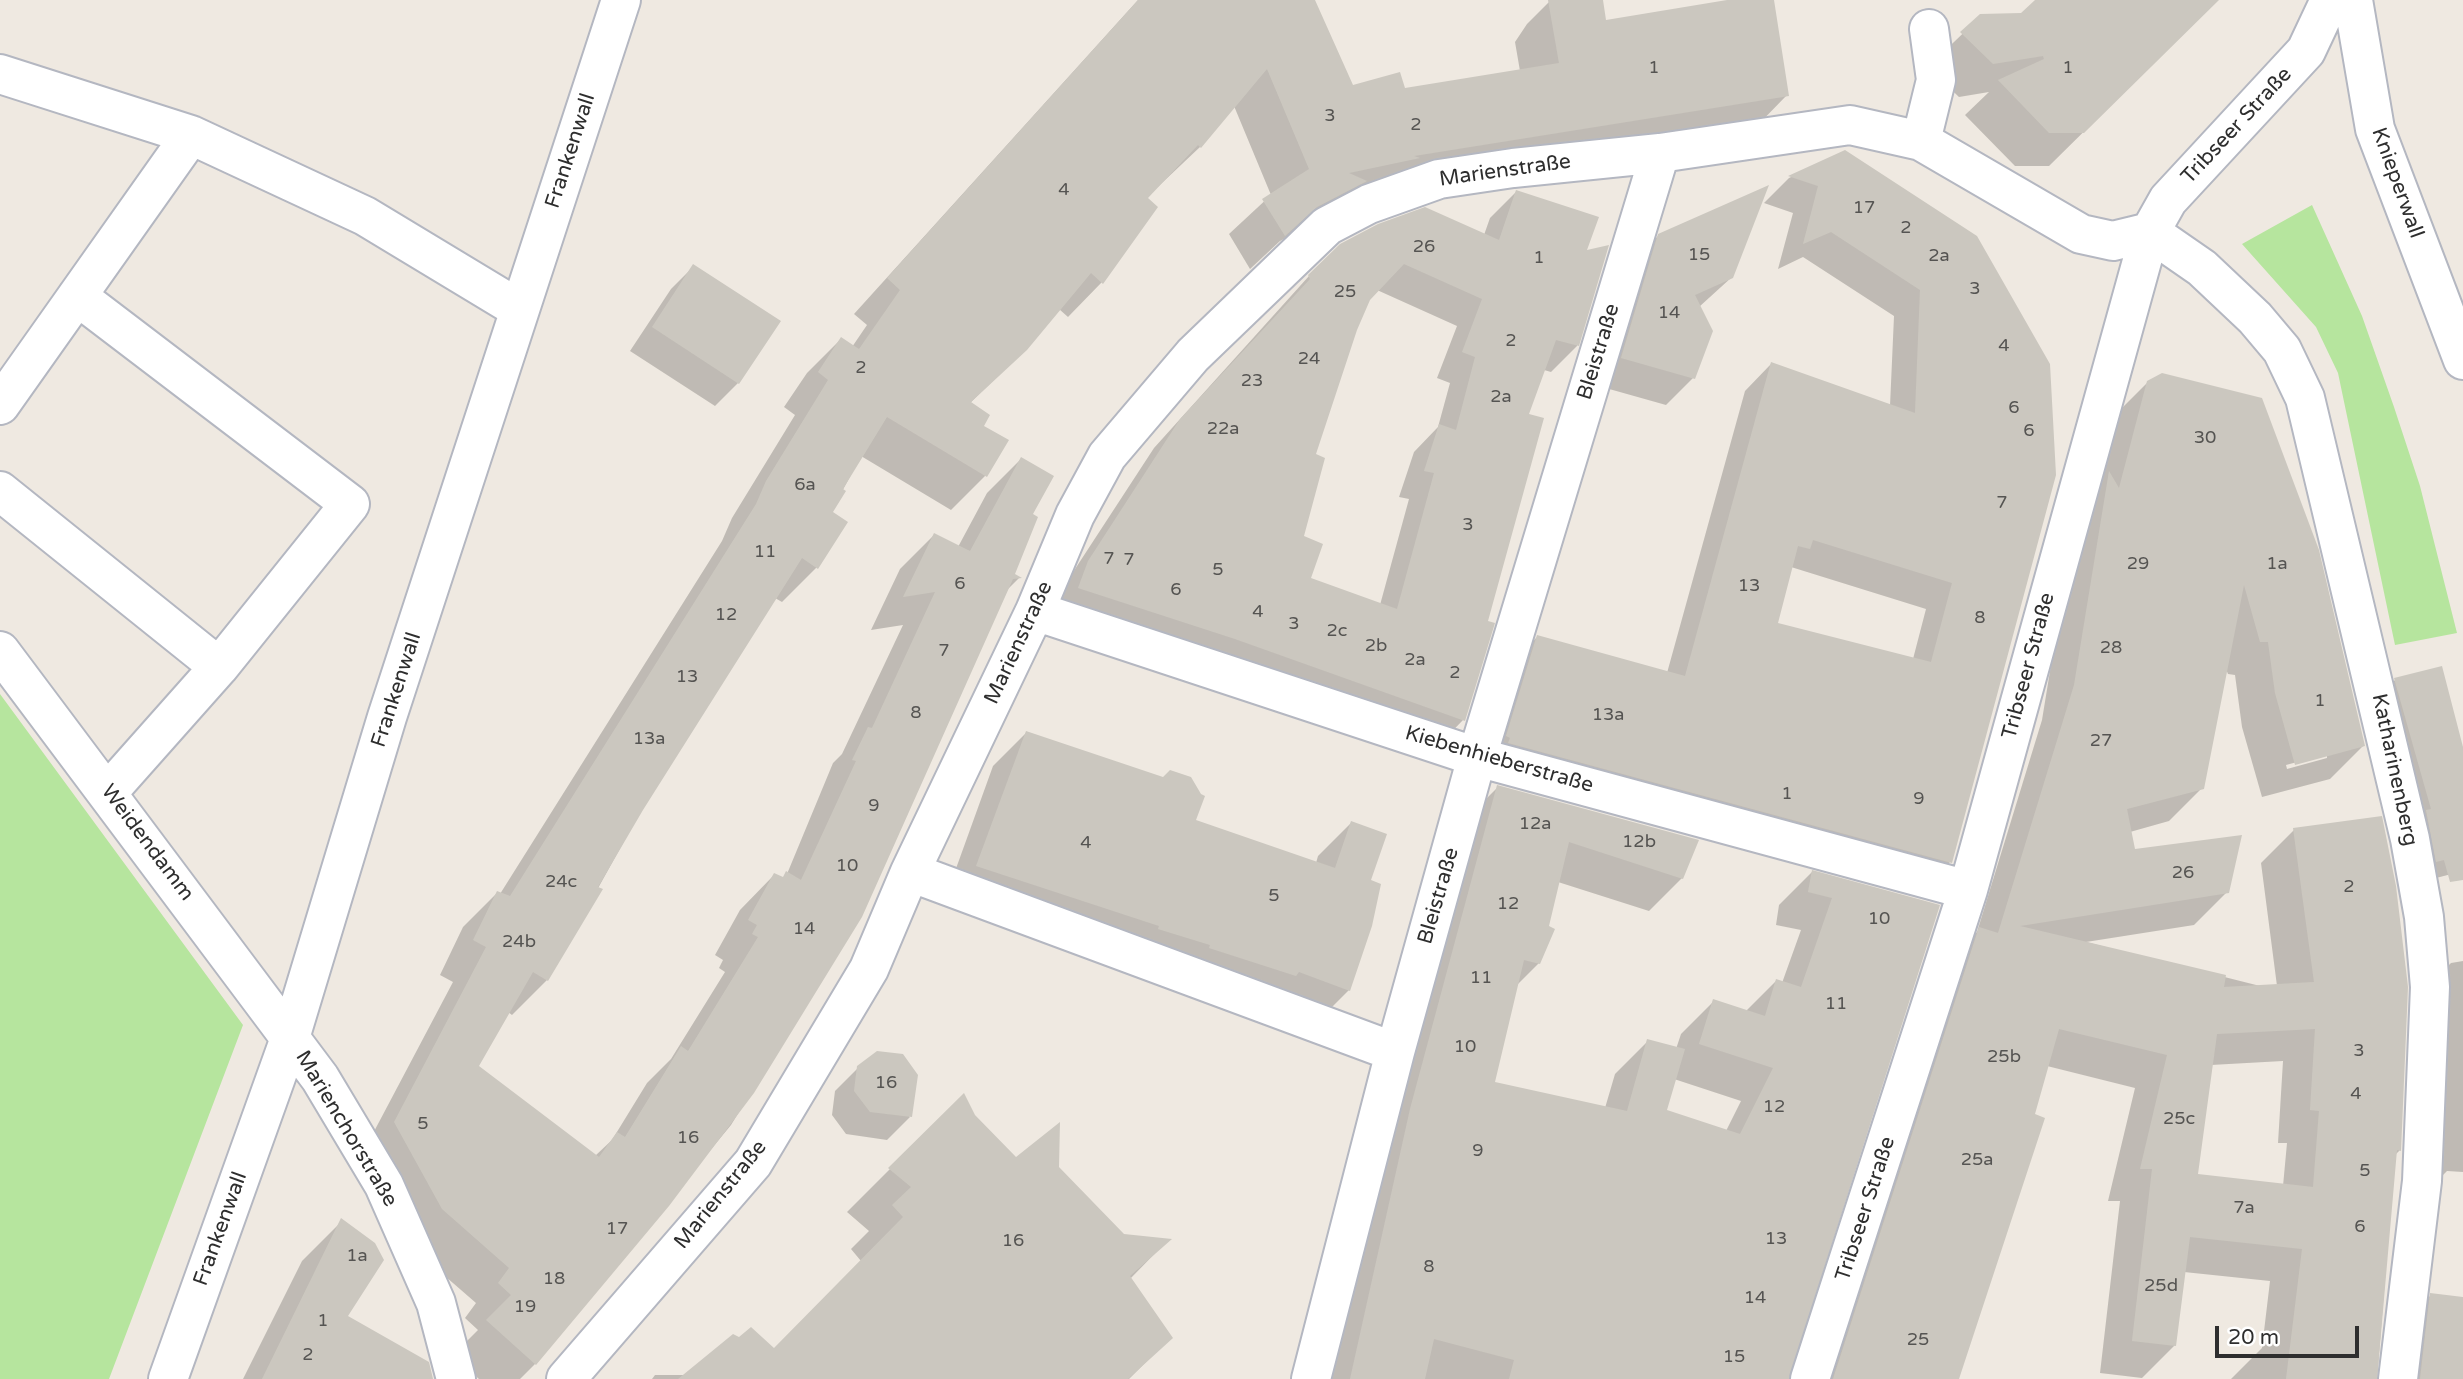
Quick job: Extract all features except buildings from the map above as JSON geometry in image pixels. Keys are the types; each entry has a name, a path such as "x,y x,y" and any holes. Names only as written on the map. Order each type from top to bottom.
{"street":[{"name":"Frankenwall","path":"168,1379 290,1038 387,717 621,0"},
{"name":"Tribseer Straße","path":"1810,1379 1968,890 2150,232 2168,200 2306,51 2330,0"},
{"name":"Knieperwall","path":"2353,0 2375,129 2463,360"},
{"path":"1921,141 1936,80 1929,29"},
{"path":"0,74 191,135 365,216 519,309"},
{"path":"1660,153 1850,125 1921,141 2081,234 2113,241 2150,232"},
{"path":"0,405 191,135"},
{"name":"Marienstraße","path":"566,1379 753,1163 869,970 910,872 1035,611 1075,515 1107,456 1193,355 1327,226 1369,204 1439,179 1513,167 1660,153"},
{"name":"Bleistraße","path":"1311,1379 1395,1052 1477,757 1660,153"},
{"name":"Katharinenberg","path":"2150,232 2202,268 2255,318 2282,350 2305,398 2410,839 2424,917 2430,987 2422,1181 2398,1379"},
{"path":"77,296 350,504 219,667 108,792"},
{"path":"0,491 219,667"},
{"name":"Kiebenhieberstraße","path":"1035,611 1477,757 1968,890"},
{"name":"Weidendamm","path":"0,651 290,1038"},
{"path":"910,872 1395,1052"},
{"name":"Marienchorstraße","path":"290,1038 320,1078 384,1185 436,1303 456,1379"}],"green space":[{"path":"2312,205 2362,316 2394,407 2420,486 2457,633 2395,645 2338,373 2316,327 2242,244"},
{"path":"0,694 243,1025 109,1379 0,1379"}]}
